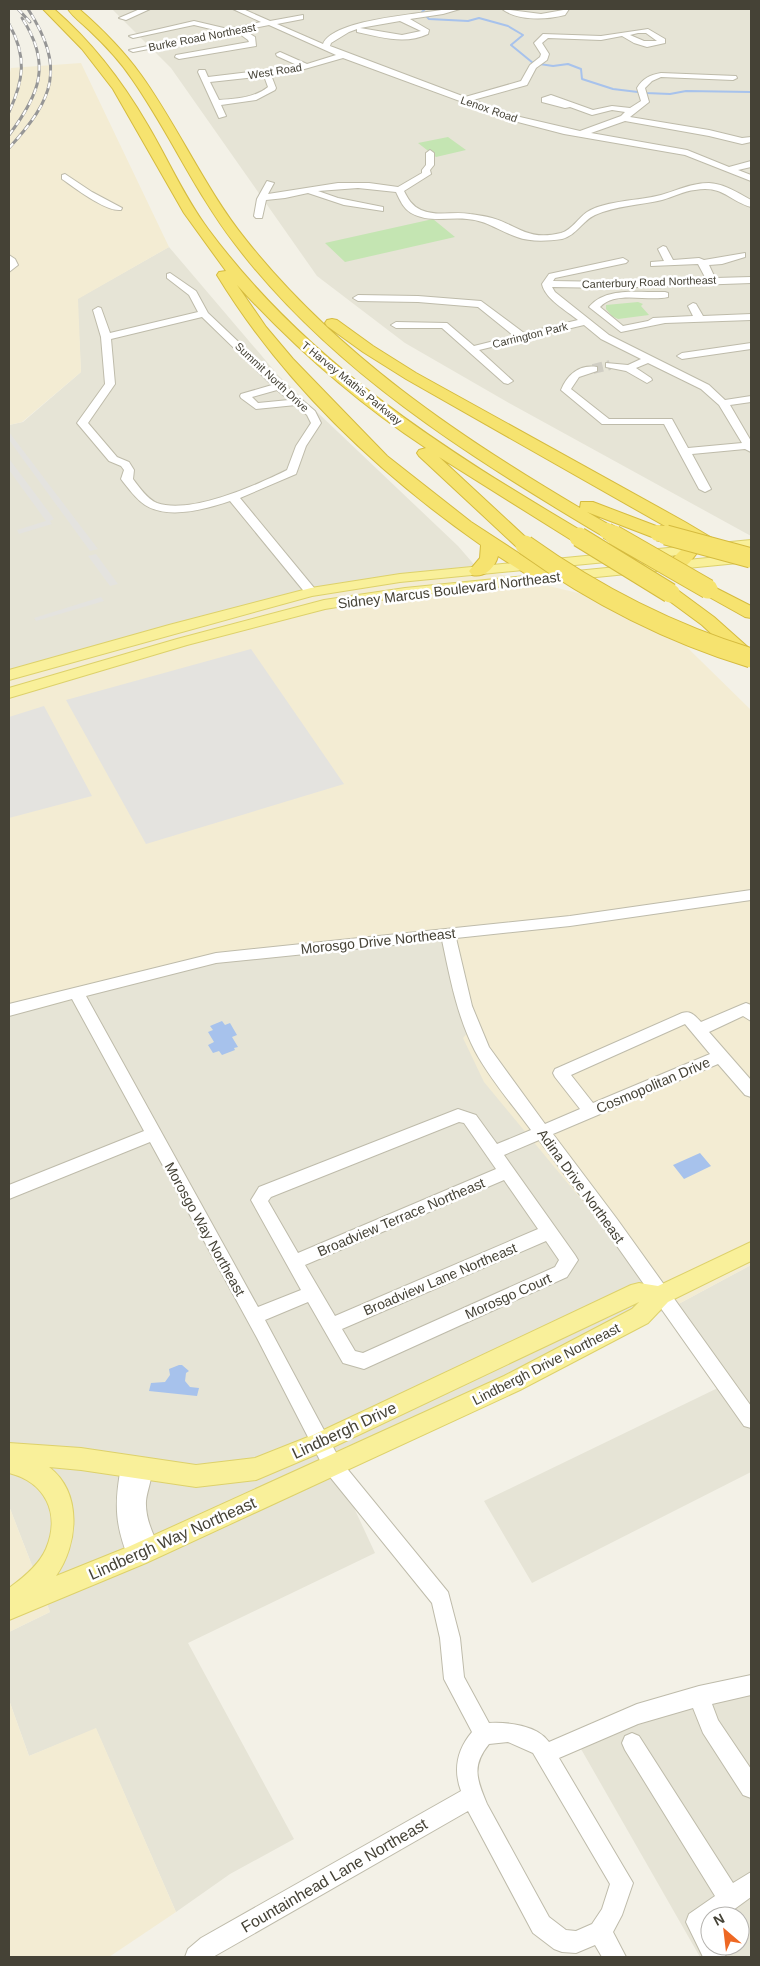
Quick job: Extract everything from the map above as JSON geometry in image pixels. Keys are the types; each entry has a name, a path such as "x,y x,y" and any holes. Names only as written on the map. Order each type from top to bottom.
{"highway":[{"name":"T Harvey Mathis Parkway","path":"48,9 90,51 120,89 201,230 232,269 278,319 320,358 375,403 458,463 670,593 708,621 751,659"},
{"name":"T Harvey Mathis Parkway","path":"73,9 101,35 133,72 152,99 203,190 226,223 268,277 303,314 369,372 421,411 494,461 539,491 751,613"},
{"path":"180,147 226,209 266,258 296,290 333,324 411,376 714,547"},
{"path":"201,230 208,249 238,300 261,332 290,366 385,462 490,543 546,579"},
{"path":"375,403 465,492 525,545 558,570 639,616 751,659"},
{"path":"494,461 564,497 658,533 751,558"},
{"path":"674,566 684,559 690,550 679,526"},
{"path":"478,571 489,559 490,543"}],"main road":[{"name":"Sidney Marcus Boulevard Northeast","path":"9,675 174,628 311,592 371,582 751,544"},
{"name":"Sidney Marcus Boulevard Northeast","path":"9,693 182,642 324,605 405,592 751,558"},
{"name":"Lindbergh Drive Northeast","path":"333,1466 512,1383 640,1316 660,1295 751,1251"},
{"name":"Lindbergh Drive","path":"9,1454 81,1459 196,1476 256,1469 321,1442 639,1292 660,1295"},
{"path":"9,1462 35,1471 46,1480 54,1490 60,1504 63,1519 58,1549 50,1565 31,1587 9,1602"},
{"name":"Lindbergh Way Northeast","path":"9,1608 143,1552 333,1466"}],"street":[{"path":"123,18 146,9"},
{"name":"Lenox Road","path":"237,9 343,55 532,123 702,158 751,178"},
{"name":"Burke Road Northeast","path":"133,50 272,23 287,17 298,9"},
{"path":"353,28 433,15 456,9"},
{"path":"506,9 541,15 556,15 562,13 565,9"},
{"path":"541,15 547,9"},
{"path":"353,28 402,36 413,36 425,32 416,24 403,19"},
{"path":"133,36 194,24 224,29 228,32"},
{"path":"324,46 333,45 340,38 349,35 353,28"},
{"path":"178,57 254,42 239,30"},
{"path":"464,100 524,82 537,64 544,58 544,54 538,44 546,36 601,38 623,34"},
{"path":"280,54 306,66"},
{"name":"West Road","path":"216,103 204,76 267,74 306,66 343,55"},
{"path":"222,116 216,103 243,100 268,92 272,88 267,74"},
{"path":"581,134 624,118 631,111 642,105 645,102 643,94 646,80 661,75 733,78"},
{"path":"568,105 592,113 612,108 631,111"},
{"path":"624,118 709,133 742,142 751,140"},
{"path":"709,133 722,131 751,135"},
{"path":"265,197 284,196 333,186 369,186 399,190 427,174 426,170 430,165 430,153"},
{"path":"730,169 751,164"},
{"path":"65,177 89,194 118,208"},
{"path":"259,216 259,207 265,197 265,189 270,183"},
{"path":"399,190 406,204 415,211 430,217 468,216 490,220 520,235 542,238 570,233 590,214 603,209 663,197 693,188 711,186 726,190 751,204"},
{"path":"310,190 325,198 380,209"},
{"path":"663,249 670,263"},
{"path":"654,264 699,261 703,263 722,261 742,255"},
{"path":"9,258 13,265 9,269"},
{"path":"623,261 607,262 552,276 547,284 548,289 605,337 705,387 722,403 750,447 684,452"},
{"path":"703,263 712,281"},
{"name":"Summit North Drive","path":"98,310 106,337 110,384 82,423 113,459 124,464 129,470 127,479 146,501 153,506 163,508 188,507 233,497 292,472 296,454 316,423 311,413 279,386 204,314 193,293 170,276"},
{"name":"Canterbury Road Northeast","path":"547,284 611,285 751,280"},
{"path":"418,299 419,286"},
{"path":"621,329 594,307 602,299 615,296 665,295"},
{"path":"358,298 418,299 482,304 522,337"},
{"path":"700,320 694,308 751,308"},
{"path":"106,337 204,314"},
{"path":"605,337 621,329 644,323 751,317"},
{"name":"Carrington Park","path":"473,350 586,321"},
{"path":"396,325 444,325 508,381"},
{"path":"682,356 751,346"},
{"path":"629,368 648,359"},
{"path":"610,365 629,368 647,380"},
{"path":"594,369 575,374 570,378 566,390 606,422 668,421 705,489"},
{"path":"279,386 245,396 256,406 298,402"},
{"path":"722,403 751,399"},
{"path":"233,497 311,592"},
{"name":"Morosgo Drive Northeast","path":"9,1010 216,958 570,921 751,894"},
{"name":"Adina Drive Northeast","path":"448,934 464,1006 482,1050 611,1224 751,1420"},
{"name":"Morosgo Way Northeast","path":"76,992 254,1317 333,1466 441,1599 450,1638 454,1679 484,1734"},
{"path":"698,1030 746,1009 751,1015"},
{"path":"591,1112 561,1073 687,1016 721,1056"},
{"name":"Cosmopolitan Drive","path":"493,1152 542,1133 721,1056 751,1090"},
{"name":"Morosgo Court","path":"458,1115 470,1119 507,1172 569,1260 561,1272 364,1361 349,1358 259,1200 265,1192 458,1115"},
{"path":"9,1192 153,1134"},
{"name":"Broadview Terrace Northeast","path":"294,1262 507,1172"},
{"name":"Broadview Lane Northeast","path":"331,1326 549,1232"},
{"path":"254,1317 312,1293"},
{"path":"136,1468 124,1514 127,1532 143,1552"},
{"path":"545,1754 636,1714 699,1696 751,1685"},
{"path":"699,1696 710,1726 751,1787"},
{"path":"508,1732 528,1738 540,1746 545,1754 622,1883 611,1915 600,1932 576,1942 562,1941 541,1925 479,1811 465,1768 469,1752 484,1734 508,1732"},
{"path":"632,1743 730,1899"},
{"name":"Fountainhead Lane Northeast","path":"196,1957 209,1946 473,1796"},
{"path":"715,1957 697,1922 751,1883"},
{"path":"600,1932 615,1957"}],"shaded area":[{"path":"112,9 751,9 751,536 509,403 405,343 317,276 171,68"},
{"path":"81,63 169,247 78,299 81,372 22,422 9,425 9,77 11,68"},
{"path":"169,247 278,375 458,546 478,569 322,594 219,618 9,680 9,425 23,422 81,372 77,299"},
{"path":"9,432 98,549 90,551 9,440"},
{"path":"10,460 54,519 50,521 52,524 19,534 17,530 46,521 9,470"},
{"path":"96,554 118,584 110,586 88,556"},
{"path":"478,569 649,610 751,710 751,1265 671,1308 484,1082 463,1038 472,1028 453,936 198,963 9,1006 9,680 219,618 322,594"},
{"path":"101,597 104,601 36,621 34,618"},
{"path":"251,649 344,784 146,844 66,700"},
{"path":"44,706 92,796 9,818 9,717"},
{"path":"453,936 671,1308 751,1265 751,1472 532,1583 484,1501 724,1385 670,1308 329,1454 375,1553 188,1643 294,1839 230,1874 176,1912 96,1729 29,1756 9,1700 9,1632 50,1612 9,1506 9,1006 198,963"},
{"path":"9,1506 50,1612 9,1632"},
{"path":"751,1678 751,1957 700,1957 573,1735"},
{"path":"9,1700 29,1756 96,1728 176,1912 109,1957 9,1957"}],"green space":[{"path":"448,137 466,150 436,157 418,143"},
{"path":"433,219 455,237 345,262 325,243"},
{"path":"638,302 643,304 641,306 649,315 618,319 612,316 606,309 606,305"}],"water":[{"path":"222,1021 225,1025 230,1023 237,1035 232,1037 238,1047 222,1055 219,1051 213,1053 208,1045 214,1042 208,1032 213,1030 210,1026"},
{"path":"700,1153 711,1166 684,1179 673,1165"},
{"path":"182,1365 189,1371 186,1373 185,1381 190,1387 199,1388 197,1396 149,1391 151,1383 165,1382 170,1375 169,1369"}],"waterway":[{"path":"425,9 422,12 429,19 468,21 479,18 508,26 523,35 511,45 533,63 553,66 568,64 581,69 582,79 613,89 670,94 686,91 751,92"}],"tunnel":[{"path":"593,369 610,365"}],"railway":[{"path":"18,9 30,22"},
{"path":"9,148 36,114 45,98 50,82 51,66 47,49 40,30 28,9"},
{"path":"9,135 28,106 35,92 38,78 37,50 22,18"},
{"path":"9,24 15,36 21,57 18,89 9,112"}]}
